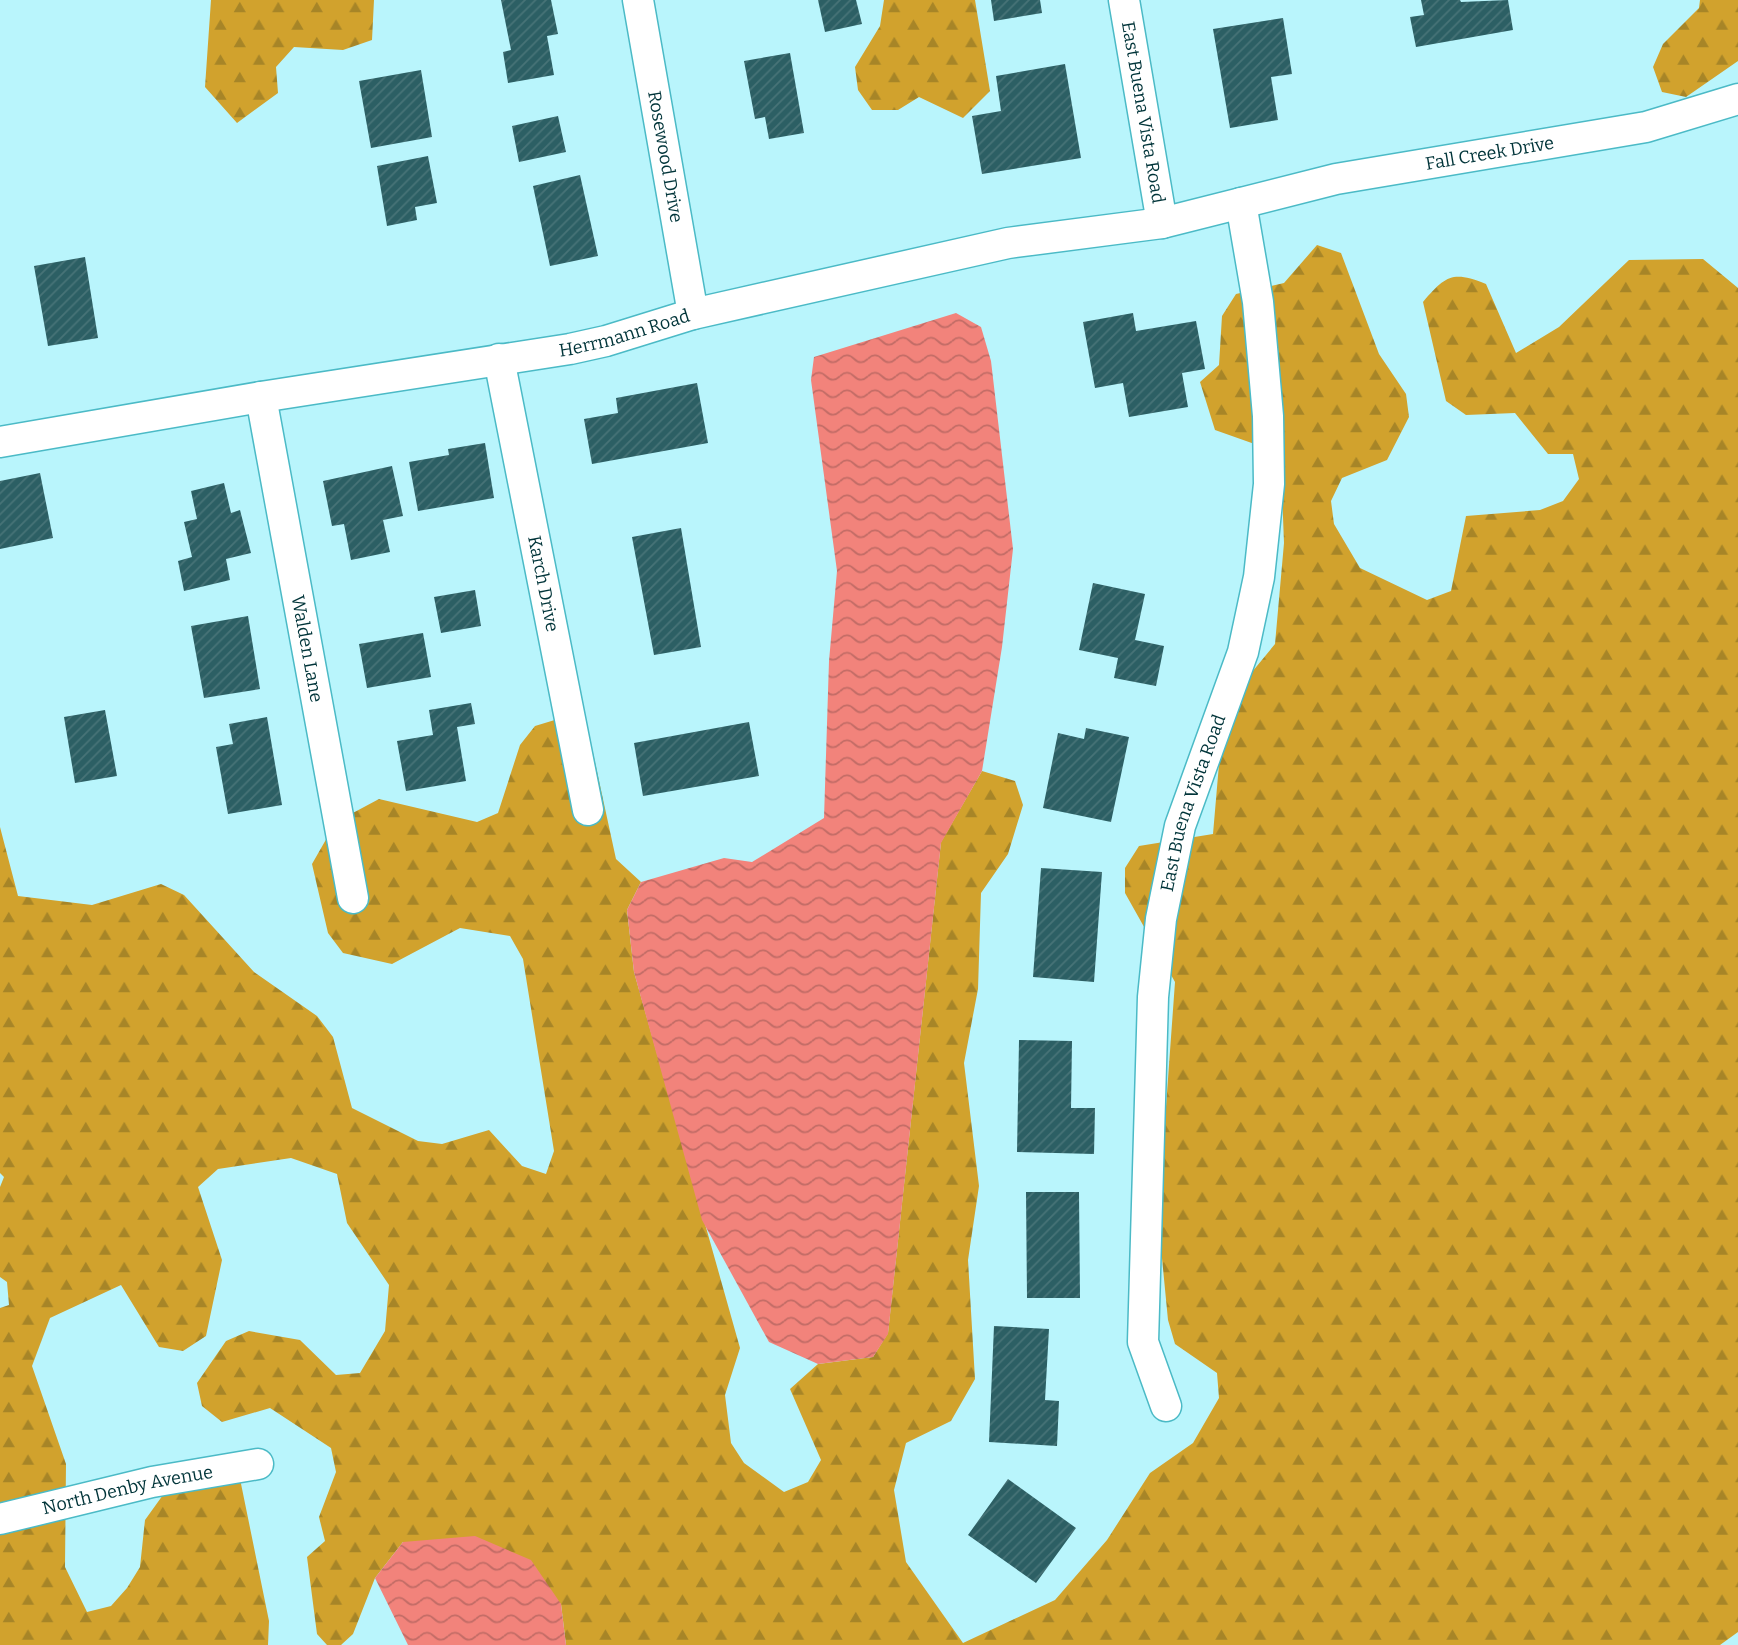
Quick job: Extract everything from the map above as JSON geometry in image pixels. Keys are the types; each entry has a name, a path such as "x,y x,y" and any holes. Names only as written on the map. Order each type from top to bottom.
{"street":[{"name":"Rosewood Drive","path":"638,0 693,314"},
{"name":"East Buena Vista Road","path":"1124,0 1162,223"},
{"name":"Fall Creek Drive","path":"1241,203 1336,179 1646,127 1738,99"},
{"name":"Herrmann Road","path":"0,442 261,397 570,349 606,341 693,314 1008,243 1162,223 1241,203"},
{"name":"East Buena Vista Road","path":"1166,1406 1143,1342 1153,997 1161,919 1180,826 1243,652 1259,577 1269,484 1268,416 1258,302 1241,203"},
{"name":"Karch Drive","path":"499,359 588,810"},
{"name":"Walden Lane","path":"261,397 354,898"},
{"name":"North Denby Avenue","path":"0,1518 152,1482 258,1464"}],"green space":[{"path":"211,0 374,0 372,40 343,50 294,47 276,67 278,93 237,123 205,87"},
{"path":"884,0 975,0 990,91 963,118 919,97 898,110 872,110 858,90 855,67 880,26"},
{"path":"1700,0 1738,0 1738,61 1686,97 1662,92 1653,67 1663,44 1699,8"},
{"path":"1317,245 1341,253 1379,354 1406,394 1409,417 1387,460 1342,478 1331,501 1334,524 1360,568 1427,600 1451,591 1466,516 1540,510 1563,501 1579,479 1573,454 1548,454 1515,413 1466,415 1446,401 1423,302 1438,286 1458,277 1486,284 1516,353 1559,327 1629,260 1703,259 1738,288 1738,1632 1720,1645 566,1645 561,1604 403,1542 375,1578 353,1634 341,1645 327,1645 317,1634 307,1557 325,1541 319,1517 336,1472 331,1448 270,1408 222,1422 202,1406 197,1383 226,1341 249,1331 300,1340 336,1375 360,1373 385,1331 389,1285 347,1223 337,1174 291,1158 218,1169 198,1187 222,1260 206,1336 183,1351 159,1347 121,1285 50,1318 32,1366 66,1464 65,1567 87,1612 111,1606 127,1588 140,1567 145,1520 173,1481 215,1456 238,1469 269,1621 268,1645 0,1645 0,1308 9,1305 7,1282 0,1277 0,1187 4,1177 0,1173 0,827 18,896 92,905 161,884 184,895 254,972 317,1016 333,1037 352,1108 418,1141 442,1144 489,1130 522,1166 546,1174 554,1151 523,959 510,936 460,928 392,964 343,953 328,933 312,864 336,822 379,799 477,822 498,813 520,745 535,726 558,719 581,731 593,753 616,859 641,882 627,910 634,972 740,1348 725,1395 731,1443 744,1463 784,1492 808,1482 821,1460 790,1389 818,1364 873,1357 888,1333 941,842 982,771 1015,781 1023,805 1008,854 981,893 978,989 964,1063 979,1186 968,1260 975,1379 951,1421 906,1443 894,1490 906,1562 963,1643 1055,1600 1107,1540 1150,1473 1193,1443 1219,1398 1217,1373 1175,1344 1168,1320 1158,1217 1175,982 1125,893 1125,868 1139,846 1213,834 1224,706 1275,644 1284,543 1281,465 1263,447 1215,430 1200,382 1219,365 1222,316 1236,294 1284,283"}],"water":[{"path":"956,313 981,327 991,361 1013,549 1002,647 982,771 941,843 888,1334 873,1357 818,1364 769,1342 702,1220 634,972 627,910 641,882 724,858 752,862 824,818 829,661 837,571 811,380 814,357"},
{"path":"475,1536 531,1560 561,1604 566,1645 408,1645 375,1578 403,1542"}],"building":[{"path":"501,0 551,0 558,34 547,36 554,75 508,83 503,52 511,50"},
{"path":"818,0 856,0 862,24 825,32"},
{"path":"991,0 1040,0 1042,13 994,21"},
{"path":"1421,0 1508,0 1513,30 1416,47 1410,17 1424,15"},
{"path":"1283,18 1292,74 1271,77 1278,120 1230,128 1213,29"},
{"path":"790,53 804,133 769,139 765,117 755,119 744,61"},
{"path":"1065,64 1081,158 982,174 972,116 1001,111 996,76"},
{"path":"421,70 432,137 371,148 359,81"},
{"path":"558,116 566,152 519,162 512,126"},
{"path":"428,156 437,203 415,207 417,220 387,226 377,166"},
{"path":"580,175 598,256 550,266 533,186"},
{"path":"85,257 98,338 48,346 34,266"},
{"path":"1133,313 1136,331 1196,321 1205,369 1182,373 1188,407 1129,417 1123,383 1095,388 1083,322"},
{"path":"697,383 708,443 592,464 584,419 618,413 616,398"},
{"path":"485,443 494,498 418,511 409,462 449,455 448,449"},
{"path":"392,466 403,516 383,520 390,552 351,560 344,524 332,526 323,481"},
{"path":"40,473 53,538 0,549 0,481"},
{"path":"224,483 231,513 240,510 251,553 226,559 230,580 184,591 178,561 192,557 184,522 197,519 191,491"},
{"path":"681,528 701,647 654,655 632,537"},
{"path":"1093,583 1145,594 1135,640 1164,646 1156,686 1114,678 1118,658 1079,650"},
{"path":"475,590 481,626 441,633 434,597"},
{"path":"248,616 260,689 204,698 191,626"},
{"path":"423,633 431,677 367,688 359,644"},
{"path":"471,703 475,724 457,727 466,781 406,791 397,741 433,735 429,710"},
{"path":"105,710 117,776 75,783 64,717"},
{"path":"267,717 282,805 228,814 216,747 233,744 229,724"},
{"path":"749,722 759,776 643,796 634,743"},
{"path":"1086,728 1129,737 1111,822 1043,808 1058,733 1084,739"},
{"path":"1041,868 1102,872 1094,982 1033,977"},
{"path":"1019,1040 1072,1041 1071,1108 1095,1108 1094,1154 1017,1152"},
{"path":"1026,1192 1079,1192 1080,1298 1027,1298"},
{"path":"994,1326 1049,1329 1045,1400 1059,1401 1057,1446 989,1442"},
{"path":"1008,1479 1076,1528 1036,1583 968,1535"}]}
